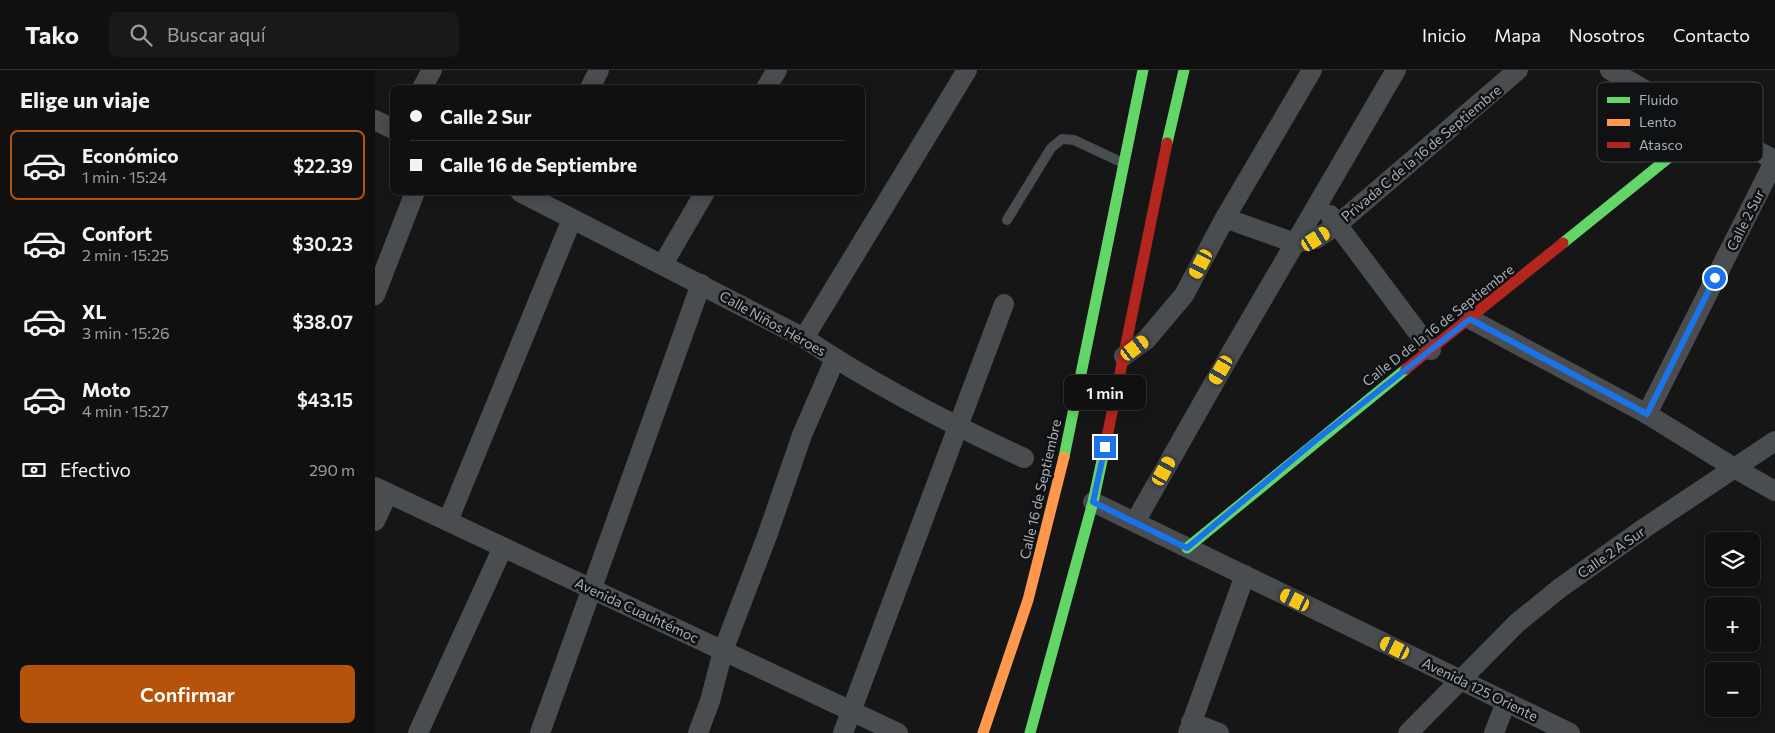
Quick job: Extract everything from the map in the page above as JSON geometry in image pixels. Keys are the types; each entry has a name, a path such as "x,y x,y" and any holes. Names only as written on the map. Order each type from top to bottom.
{"main road":[{"name":"Calle 16 de Septiembre","path":"983,733 1028,600 1061,470 1143,70"},
{"path":"1030,733 1093,502 1175,102 1184,70"},
{"name":"Calle D de la 16 de Septiembre","path":"1187,548 1316,440 1470,319 1664,162"}],"street":[{"path":"424,85 432,70"},
{"path":"592,85 599,70"},
{"path":"768,85 777,70"},
{"path":"804,338 967,70"},
{"path":"1124,356 1146,340 1184,295 1225,218 1312,70"},
{"path":"1135,522 1396,70"},
{"name":"Privada C de la 16 de Septiembre","path":"1295,243 1316,239 1337,225 1519,70"},
{"path":"1610,70 1631,82"},
{"path":"375,120 390,128"},
{"path":"1763,154 1775,160"},
{"name":"Calle 2 Sur","path":"1647,414 1775,160"},
{"path":"375,295 414,195"},
{"name":"Calle Niños Héroes","path":"529,195 804,338 835,359 957,427 1024,458"},
{"path":"663,264 703,195"},
{"path":"1320,201 1431,350"},
{"path":"1225,218 1295,243"},
{"path":"448,521 572,219"},
{"path":"540,733 701,284"},
{"path":"843,733 850,710 1005,304"},
{"path":"1470,319 1647,414 1775,491"},
{"path":"698,733 710,701 723,650 767,536 802,435 835,359"},
{"name":"Calle 2 A Sur","path":"1408,733 1517,623 1560,588 1775,442"},
{"path":"375,521 382,490"},
{"name":"Avenida Cuauhtémoc","path":"382,490 898,733"},
{"name":"Avenida 125 Oriente","path":"1093,502 1570,733"},
{"path":"418,733 503,547"},
{"path":"1219,733 1189,728 1245,575"},
{"path":"1494,733 1505,702"}],"lane":[{"path":"1007,220 1051,148 1062,139 1074,140 1124,163"}],"traffic: fast":[{"path":"1064,457 1143,70"},
{"path":"1167,143 1184,70"},
{"path":"1563,243 1663,162"},
{"path":"1187,548 1406,369"},
{"path":"1030,733 1093,502 1106,442"}],"traffic: slow":[{"path":"983,733 1028,600 1064,457"}],"traffic: jam":[{"path":"1106,442 1167,143"},
{"path":"1406,369 1563,243"}],"route":[{"path":"1105,447 1093,502 1187,548 1316,440 1470,319 1647,414 1715,278"}]}
